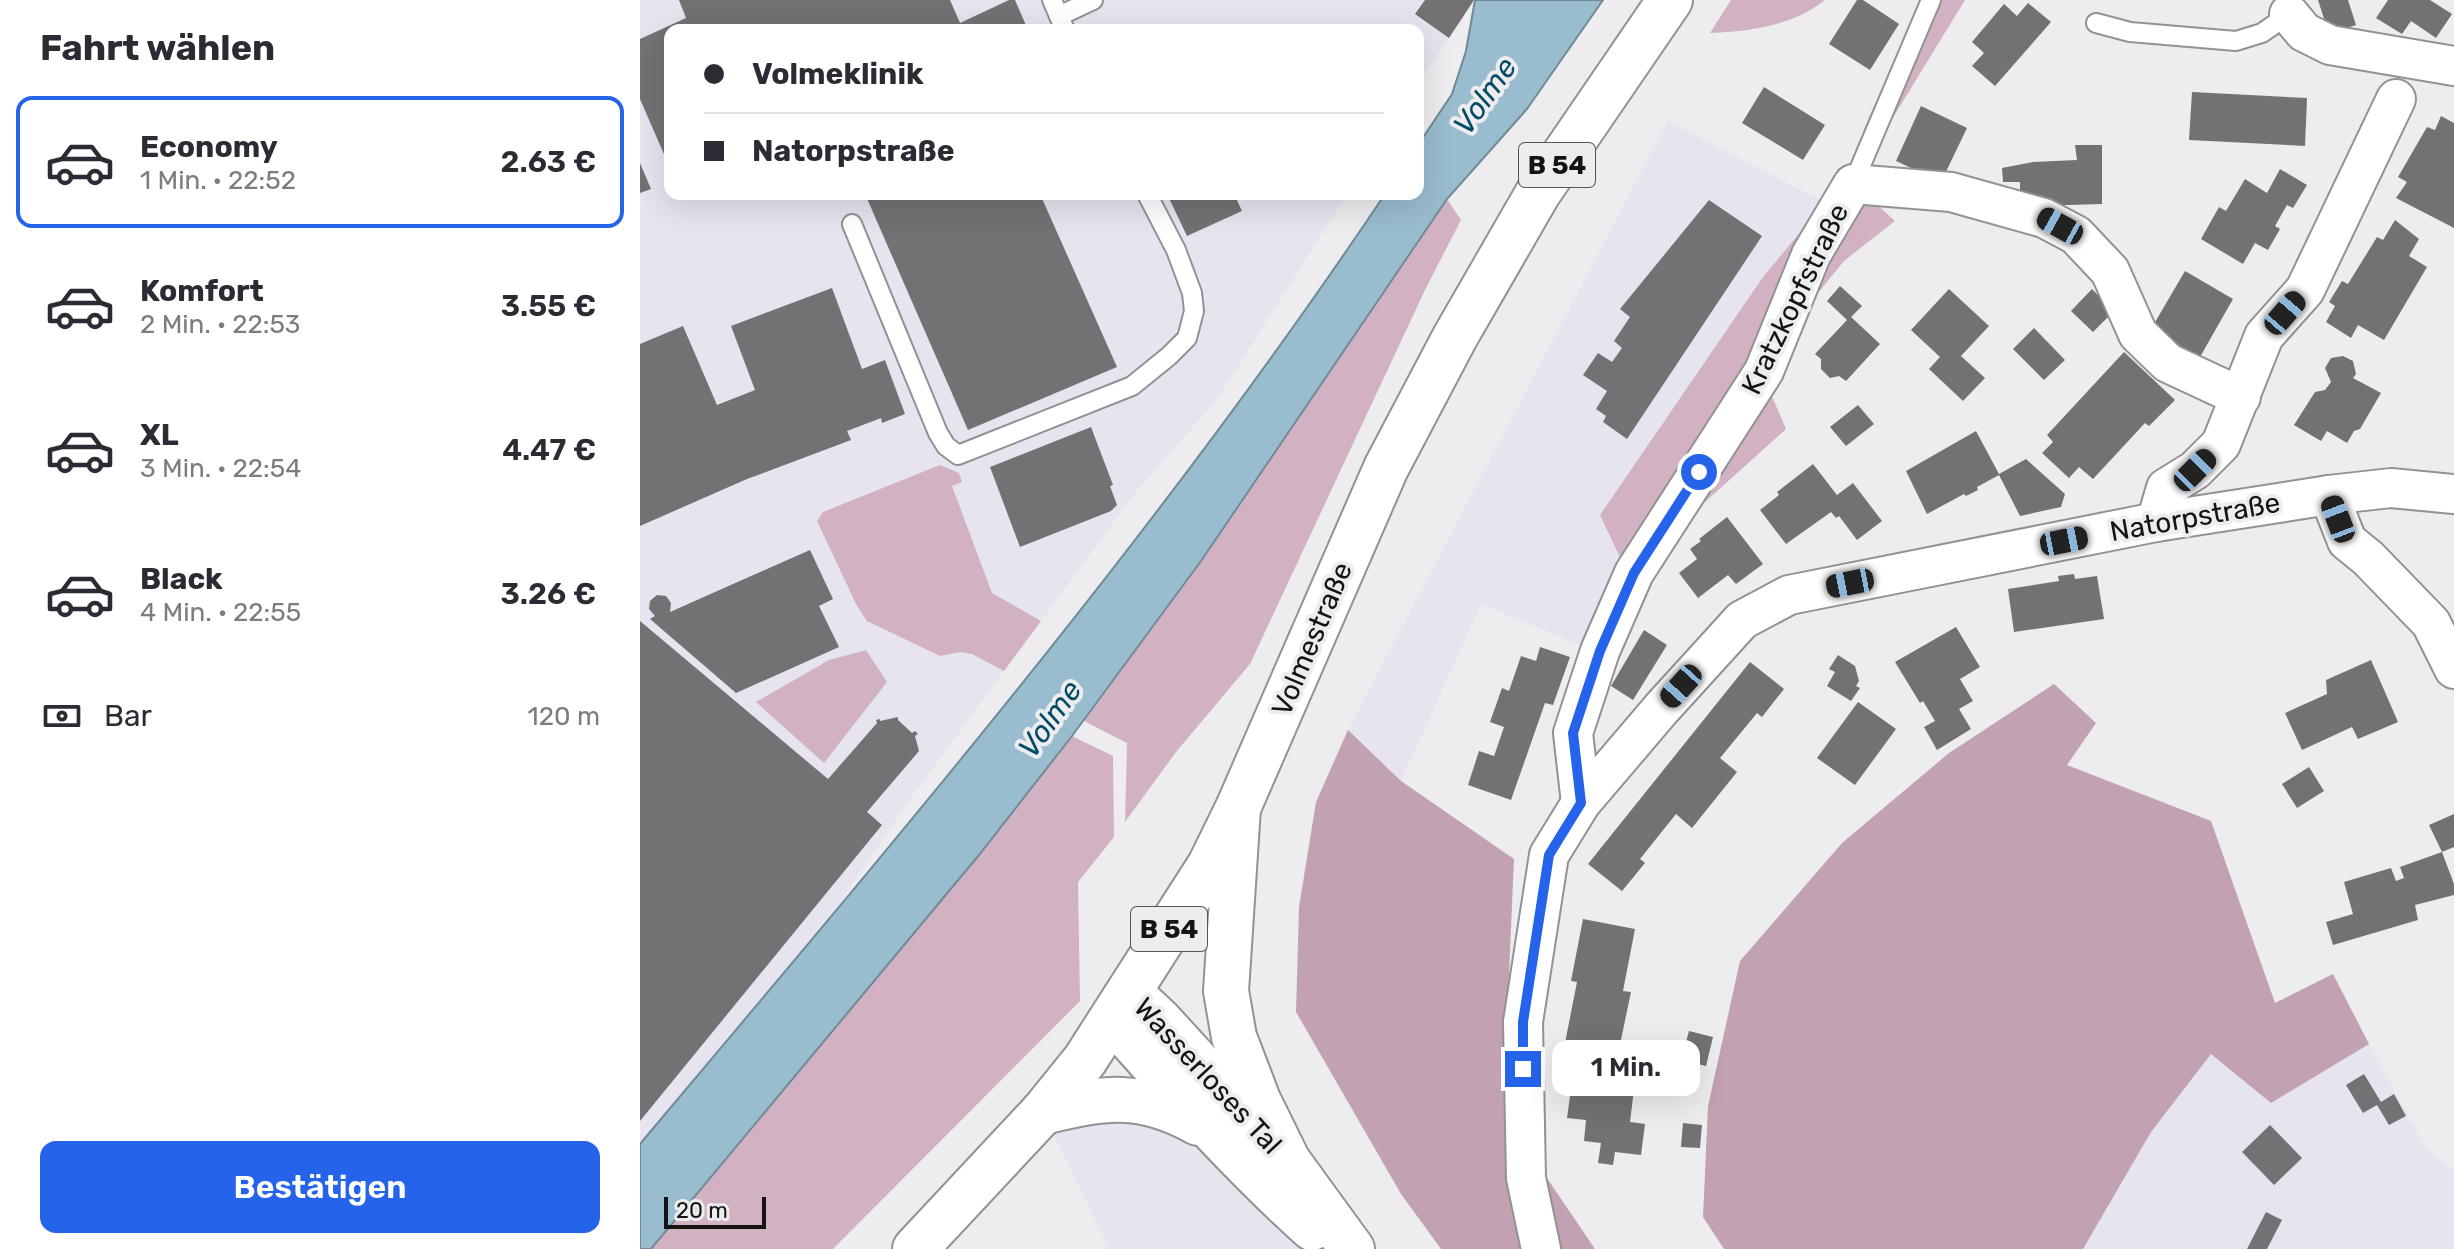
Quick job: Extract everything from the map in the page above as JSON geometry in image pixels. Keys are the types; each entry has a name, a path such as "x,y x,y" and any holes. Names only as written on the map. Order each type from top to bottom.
{"main road":[{"name":"Volmestraße","path":"915,1249 1043,1112 1085,1060 1210,865 1238,808 1386,468 1455,337 1538,193 1670,0"},
{"name":"Wasserloses Tal","path":"1238,808 1226,991 1234,1037 1258,1100 1288,1161"},
{"name":"Wasserloses Tal","path":"1121,1006 1216,1133 1279,1199 1335,1249"},
{"name":"Wasserloses Tal","path":"1121,1006 1159,1020 1288,1161 1352,1249"},
{"name":"Wasserloses Tal","path":"1043,1112 1091,1100 1131,1098 1175,1110 1216,1133"}],"street":[{"path":"2289,14 2304,32 2330,45 2454,66"},
{"path":"2156,522 2166,488 2195,470 2221,444 2264,336 2305,290 2396,99"},
{"name":"Kratzkopfstraße","path":"1581,803 1573,733 1600,651 1634,573 1764,371 1811,255 1853,184 1951,192 2044,218 2076,235 2110,271 2138,334 2168,363 2241,397"},
{"name":"Natorpstraße","path":"1541,1249 1526,1178 1523,1022 1549,855 1581,803 1742,620 1789,595 2156,522 2391,488 2454,494"},
{"path":"2329,495 2347,541 2431,623 2453,665"}],"lane":[{"path":"1059,15 1093,0"},
{"name":"Kratzkopfstraße","path":"1853,184 1931,0"},
{"path":"2096,23 2130,32 2236,41 2262,33 2289,14"},
{"path":"852,224 938,433 946,446 958,455 1132,386 1187,338 1194,311 1192,293 1176,250 1150,200"}],"shaded area":[{"path":"640,0 1474,0 1424,75 1424,24 664,24 664,200 1343,200 1218,398 1135,493 905,806 828,920 640,1144"},
{"path":"1731,0 1825,0 1799,16 1770,26 1710,33"},
{"path":"1921,0 1965,0 1853,183 1895,221 1844,261 1810,303 1771,394 1786,429 1685,520 1608,656 1582,646 1624,566 1600,515 1763,277 1844,179 1870,115 1910,33"},
{"path":"1668,121 1824,202 1763,277 1600,515 1624,566 1582,646 1481,604 1401,781 1348,730"},
{"path":"1447,199 1461,220 1425,290 1250,664 1176,752 1125,822 1127,743 1084,721 1201,561"},
{"path":"940,465 959,473 962,482 952,486 992,593 1041,621 1004,671 972,654 960,652 940,656 867,621 817,521 823,512"},
{"path":"866,650 887,682 824,763 756,702 829,660"},
{"path":"2054,684 2096,723 2067,765 2211,821 2275,1003 2333,974 2369,1044 2271,1103 2211,1054 2151,1132 2083,1249 1724,1249 1703,1217 1708,1106 1740,961 1842,843 1949,753"},
{"path":"1348,730 1401,781 1514,859 1507,1022 1534,1159 1595,1249 1441,1249 1401,1194 1296,1012 1299,907 1316,802"},
{"path":"1072,736 1113,756 1114,837 1078,882 1080,1001 833,1249 651,1249 979,855"},
{"path":"2369,1044 2428,1151 2454,1171 2454,1249 2083,1249 2151,1132 2211,1054 2271,1103"},
{"path":"1175,1110 1335,1249 1109,1249 1043,1112"}],"water":[{"name":"Volme","path":"1475,0 1603,0 1527,109 1447,199 1201,561 1072,736 979,855 651,1249 640,1249 640,1144 834,913 1119,561 1211,440 1381,200 1424,200 1424,136 1452,94 1466,51"}],"building":[{"path":"679,0 950,0 960,23 1015,0 1025,24 673,24 686,18"},
{"path":"1425,0 1474,0 1449,38 1415,14"},
{"path":"1857,0 1863,0 1899,24 1870,70 1829,44"},
{"path":"2318,0 2348,0 2356,25 2329,34"},
{"path":"2388,0 2430,0 2452,14 2436,38 2411,21 2402,34 2376,18"},
{"path":"2028,3 2051,22 1995,86 1972,66 1984,53 1972,42 2004,4 2017,16"},
{"path":"664,28 664,154 640,99 640,39"},
{"path":"1764,87 1825,125 1803,160 1742,123"},
{"path":"2192,92 2307,98 2305,146 2189,140"},
{"path":"1921,106 1967,128 1941,182 1896,161"},
{"path":"2441,116 2454,123 2454,228 2396,198 2407,182 2398,177 2427,127 2435,130"},
{"path":"2075,145 2102,145 2102,204 2034,206 2020,198 2020,182 2003,182 2002,168 2033,162 2077,160"},
{"path":"640,163 651,189 640,193"},
{"path":"2280,169 2307,185 2293,208 2287,205 2275,226 2280,229 2268,250 2255,243 2243,264 2201,239 2219,207 2226,211 2245,179 2267,193"},
{"path":"868,200 1043,200 1117,367 968,430"},
{"path":"1170,200 1237,200 1242,211 1187,236"},
{"path":"1709,200 1762,236 1627,439 1603,422 1606,416 1596,409 1607,391 1583,375 1598,353 1612,362 1622,348 1614,341 1630,317 1620,309"},
{"path":"2395,220 2419,239 2409,256 2427,267 2384,340 2358,325 2351,338 2326,322 2335,306 2329,302 2342,281 2348,284 2377,237 2383,240"},
{"path":"2185,271 2233,299 2200,357 2151,329"},
{"path":"1840,286 1862,306 1851,317 1880,344 1846,381 1839,376 1830,378 1821,369 1821,359 1815,354 1847,320 1827,301"},
{"path":"832,288 862,369 885,360 905,414 882,423 881,418 847,431 851,440 747,479 640,526 640,344 683,326 717,405 755,390 731,326"},
{"path":"1949,289 1989,326 1961,356 1985,378 1963,401 1929,369 1940,357 1911,330"},
{"path":"2092,289 2114,311 2093,332 2071,311"},
{"path":"2034,328 2065,360 2044,380 2013,349"},
{"path":"2124,352 2175,400 2149,426 2145,423 2093,479 2079,467 2069,478 2042,453 2053,442 2047,435"},
{"path":"2343,356 2353,361 2356,374 2353,378 2381,393 2360,429 2354,431 2347,443 2327,431 2321,441 2294,425 2315,392 2325,390 2331,382 2325,368 2331,358"},
{"path":"1858,405 1874,424 1846,446 1830,427"},
{"path":"1091,427 1113,485 1110,486 1117,505 1111,511 1020,547 990,467"},
{"path":"1976,431 1999,474 2026,459 2065,494 2061,507 2020,516 1999,475 1977,487 1978,490 1927,514 1906,471"},
{"path":"1813,464 1837,495 1853,483 1882,521 1857,540 1839,516 1836,518 1831,512 1786,544 1760,510 1779,495 1777,492"},
{"path":"1727,517 1763,564 1736,584 1728,575 1698,598 1679,573 1697,559 1690,549"},
{"path":"810,550 833,599 819,606 839,647 736,693 650,619 655,616 649,609 650,601 657,595 666,596 671,603 670,612"},
{"path":"2074,574 2075,579 2097,576 2104,619 2014,632 2008,589 2059,581 2058,576"},
{"path":"640,621 828,779 877,723 876,720 898,717 912,733 915,731 918,734 915,736 919,751 867,812 882,825 640,1121"},
{"path":"1956,627 1980,667 1960,679 1973,701 1959,709 1971,729 1937,750 1924,727 1935,721 1895,662"},
{"path":"1644,630 1667,645 1633,700 1611,686"},
{"path":"1540,647 1570,657 1553,705 1545,703 1511,800 1468,785 1479,751 1494,756 1504,727 1490,722 1502,688 1509,691 1521,656 1536,661"},
{"path":"1838,655 1855,666 1859,681 1856,686 1860,688 1851,701 1827,686 1835,672 1829,669"},
{"path":"2371,660 2398,722 2358,739 2352,727 2302,750 2285,713 2327,694 2326,680"},
{"path":"1750,662 1784,689 1762,717 1757,713 1720,758 1737,772 1692,828 1676,814 1640,859 1645,863 1622,891 1588,864"},
{"path":"1858,702 1896,729 1855,785 1817,758"},
{"path":"2309,767 2324,791 2297,808 2282,784"},
{"path":"2454,814 2454,847 2442,852 2429,825"},
{"path":"2442,852 2454,884 2454,895 2415,905 2418,920 2333,945 2326,922 2353,914 2344,882 2391,868 2396,881 2404,878 2400,867"},
{"path":"1583,919 1635,929 1623,991 1631,992 1618,1054 1565,1043 1577,982 1571,981"},
{"path":"1689,1031 1713,1037 1706,1066 1681,1060"},
{"path":"2364,1074 2381,1102 2394,1094 2406,1116 2389,1125 2377,1105 2363,1113 2346,1085"},
{"path":"1572,1081 1634,1089 1630,1122 1645,1124 1641,1155 1615,1152 1613,1165 1598,1163 1601,1143 1584,1141 1586,1120 1567,1118"},
{"path":"1683,1123 1702,1125 1700,1148 1681,1147"},
{"path":"2270,1125 2302,1158 2274,1185 2242,1152"},
{"path":"2266,1212 2282,1220 2267,1249 2247,1249"}],"route":[{"path":"1523,1069 1523,1022 1549,855 1581,803 1573,733 1600,651 1634,573 1699,472"}]}
